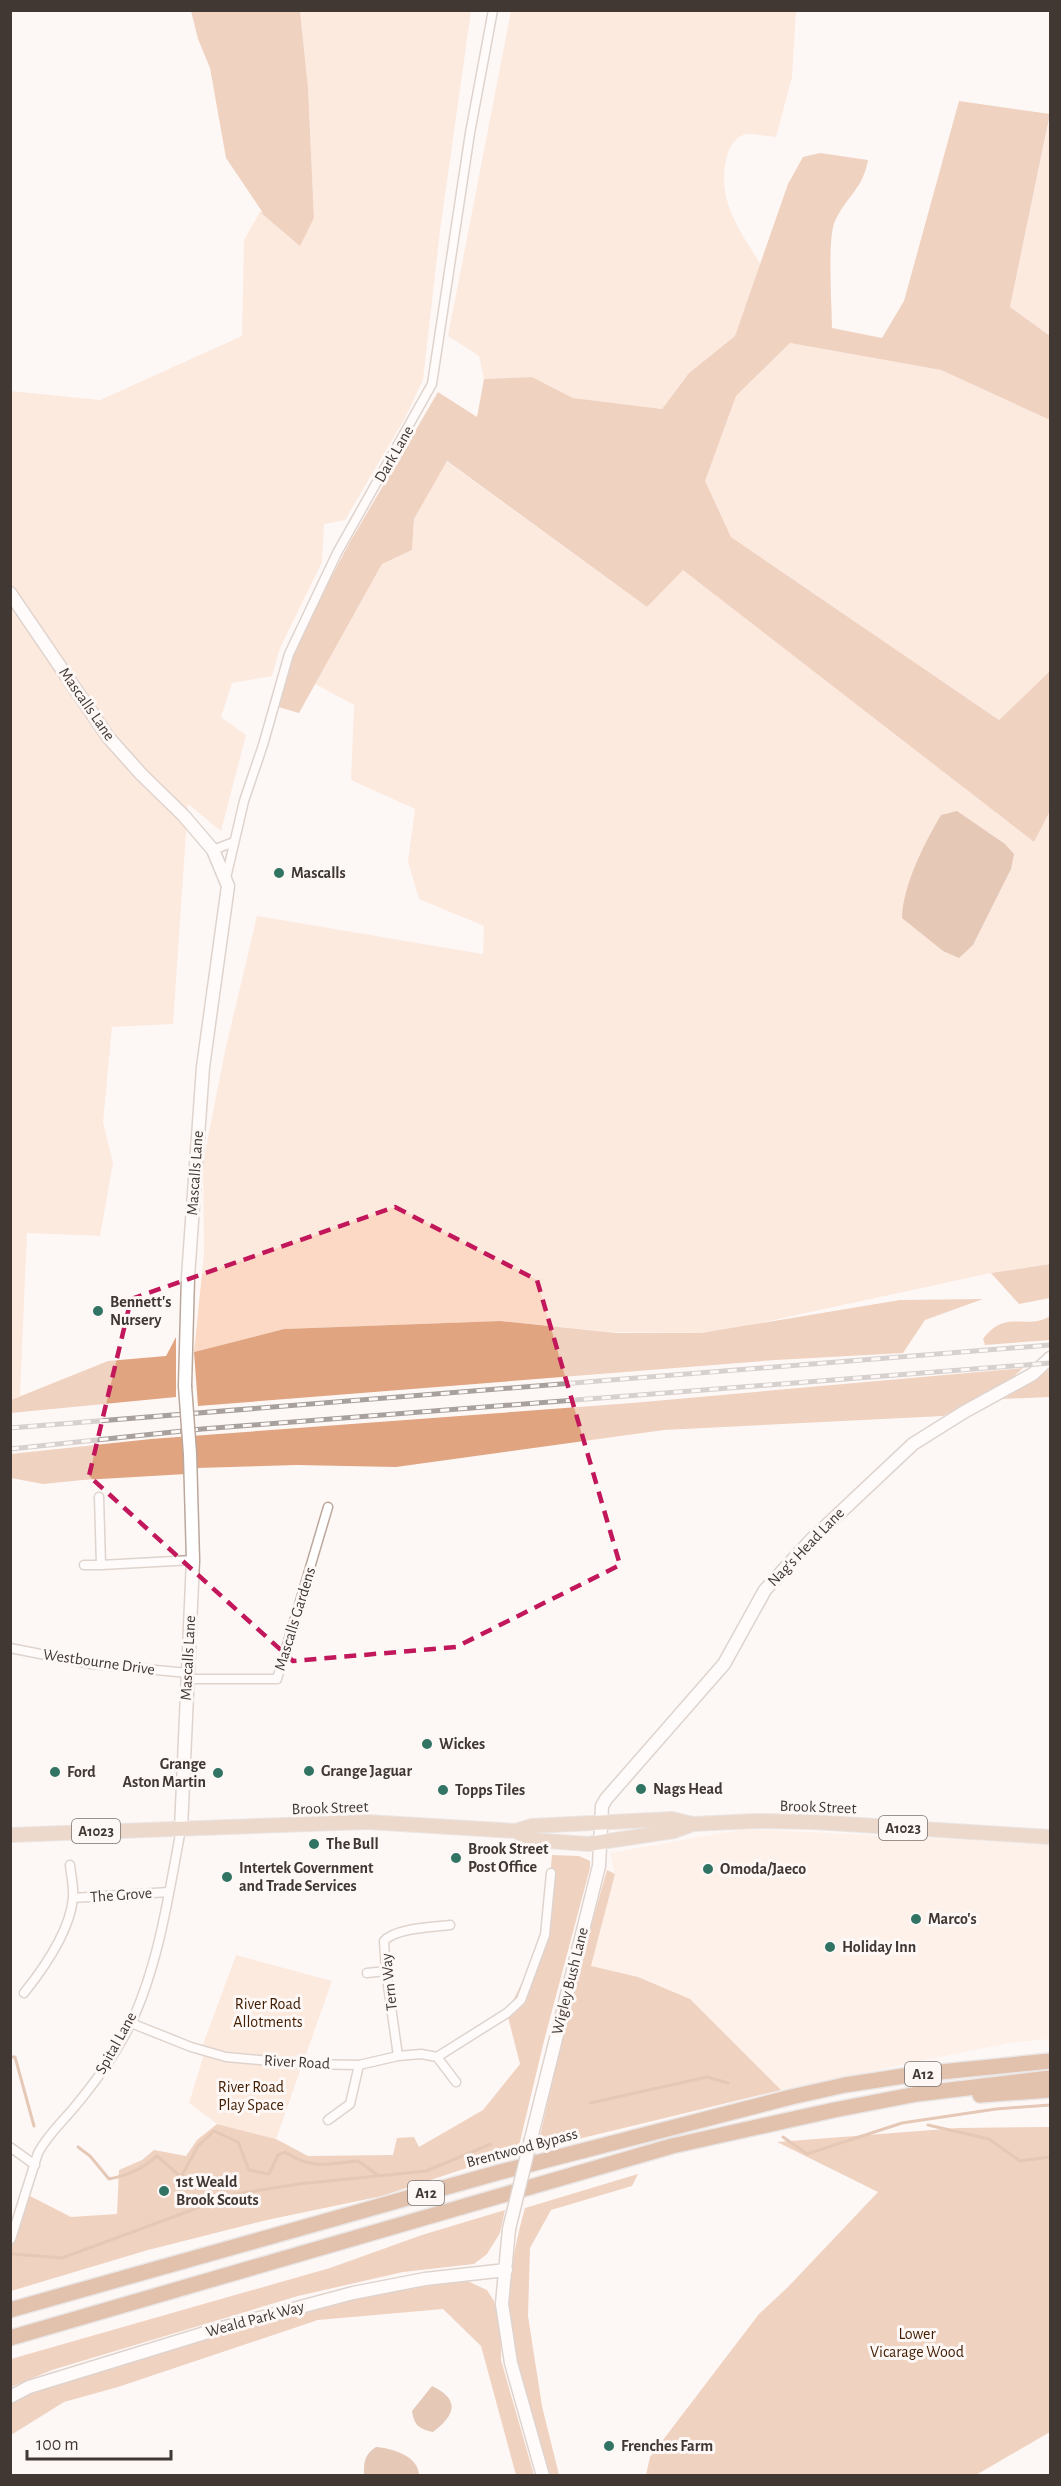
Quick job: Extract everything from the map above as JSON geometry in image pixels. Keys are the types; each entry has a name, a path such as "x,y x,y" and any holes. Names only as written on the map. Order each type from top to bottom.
{"highway":[{"name":"Brentwood Bypass","path":"10,2310 500,2172 791,2097 845,2085 910,2075 1050,2061"},
{"name":"A12","path":"10,2337 672,2146 917,2094 1050,2078"},
{"name":"A12","path":"917,2094 991,2095 1050,2090"}],"main road":[{"name":"Brook Street","path":"181,1829 367,1822 516,1831 532,1826 672,1819 693,1824 755,1821 813,1822 1050,1837"},
{"name":"Brook Street","path":"516,1831 533,1840 588,1844 674,1831 693,1824"},
{"name":"A1023","path":"10,1835 181,1829"}],"street":[{"name":"Dark Lane","path":"226,878 244,801 289,654 337,553 432,384 470,134 493,10"},
{"name":"Mascalls Lane","path":"10,593 108,737 141,774 184,816 213,850 228,886 203,1067 188,1277 185,1386 190,1454 193,1560 181,1829"},
{"path":"213,850 234,842"},
{"name":"Nag's Head Lane","path":"601,1823 602,1806 606,1799 724,1664 765,1590 811,1540 913,1444 955,1417 1033,1374 1050,1358"},
{"path":"99,1497 101,1565"},
{"name":"Mascalls Gardens","path":"187,1676 272,1681 277,1679 328,1507"},
{"path":"84,1565 193,1560"},
{"name":"Westbourne Drive","path":"10,1648 91,1664 187,1676"},
{"name":"Wigley Bush Lane","path":"506,2270 509,2229 597,1878 601,1823"},
{"name":"Spital Lane","path":"11,2239 45,2141 94,2083 131,2023 153,1963 181,1829"},
{"path":"24,1993 54,1951 62,1934 73,1898 70,1865"},
{"path":"456,2082 437,2057 507,2013 521,2000 545,1935 551,1873"},
{"name":"The Grove","path":"73,1898 169,1892"},
{"name":"Tern Way","path":"398,2056 384,1941 389,1935 450,1925"},
{"path":"367,1973 386,1971"},
{"name":"River Road","path":"131,2023 191,2047 226,2057 301,2064 359,2065 398,2056 421,2054 437,2057"},
{"path":"328,2120 350,2104 359,2065"},
{"path":"10,2147 35,2165"},
{"path":"506,2270 502,2304 512,2363 543,2475"},
{"name":"Weald Park Way","path":"10,2397 29,2387 218,2329 353,2293 425,2279 506,2270"}],"highlighted area":[{"path":"395,1207 537,1280 620,1565 456,1647 293,1661 89,1476 131,1299"}],"shaded area":[{"path":"957,811 1005,844 1014,854 1011,869 973,945 959,958 943,951 902,918 910,879 928,839 941,815"},
{"path":"745,1829 1050,1844 1050,2039 1008,2043 781,2090 749,2060 591,1966 615,1874 610,1853"},
{"path":"432,2386 447,2397 452,2408 446,2420 433,2432 418,2426 412,2411"},
{"path":"376,2447 403,2454 418,2468 419,2475 364,2475 366,2459"}],"green space":[{"path":"191,11 300,11 308,87 314,218 300,246 260,212 263,213 226,158 210,68 198,39"},
{"path":"300,11 471,11 440,231 423,380 405,418 345,520 324,524 322,562 280,648 272,676 232,683 221,717 246,735 221,831 188,804 173,1024 112,1027 103,1122 113,1163 100,1236 27,1233 20,1396 11,1400 11,391 100,400 242,336 244,240 260,212 314,218 308,87"},
{"path":"511,11 796,11 792,77 776,137 747,134 741,136 735,140 729,150 724,169 726,198 731,212 761,265 735,336 689,373 662,409 573,398 532,377 484,379 479,356 448,336"},
{"path":"959,101 1050,114 1010,307 1050,336 1050,420 941,370 790,343 736,396 705,481 731,537 999,720 1050,671 1050,811 1034,842 683,570 647,607 447,461 414,519 412,550 382,564 299,713 275,706 289,656 350,542 438,392 477,417 484,379 532,377 573,398 662,409 689,373 735,336 788,184 803,157 820,153 868,160 858,186 839,213 833,229 831,241 832,328 882,338 904,301"},
{"path":"1050,117 1050,336 1010,307"},
{"path":"790,343 941,370 1050,420 1050,671 999,720 731,537 704,481 736,396"},
{"path":"446,461 647,607 683,569 1034,842 1050,810 1050,1264 991,1273 736,1328 701,1333 611,1332 500,1321 284,1329 194,1352 204,1254 203,1163 225,1051 257,916 483,954 484,926 419,899 408,862 415,809 351,780 354,705 315,684 382,564 412,550 414,519"},
{"path":"1050,1264 1050,1298 1019,1304 991,1273"},
{"path":"983,1299 925,1320 903,1353 776,1360 198,1406 194,1352 284,1329 500,1321 617,1333 701,1333 900,1300"},
{"path":"1050,1316 1050,1340 985,1345 983,1339 1000,1324 1033,1322"},
{"path":"176,1337 176,1397 11,1413 11,1400 108,1361 166,1356"},
{"path":"1023,1368 1002,1387 943,1416 664,1430 396,1467 297,1465 197,1468 186,1474 43,1484 11,1478 11,1454 151,1439 632,1403"},
{"path":"1050,1369 1050,1397 1003,1399"},
{"path":"552,1855 579,1856 590,1861 590,1868 517,2154 382,2196 267,2220 148,2250 11,2291 11,2229 26,2194 71,2217 117,2214 119,2170 142,2160 154,2150 186,2156 197,2140 217,2124 276,2139 308,2156 393,2155 397,2138 414,2137 419,2147 483,2110 520,2064 507,2013 545,1935"},
{"path":"607,1870 615,1874 591,1966 638,1977 690,1999 781,2090 537,2149 576,1979"},
{"path":"236,1955 332,1981 276,2139 217,2124 189,2103 205,2051 201,2050"},
{"name":"Lower Vicarage Wood","path":"1050,2127 1050,2432 976,2475 646,2475 650,2457 759,2314 788,2287 878,2192 777,2142 958,2128"},
{"path":"638,2174 632,2186 551,2210 530,2248 528,2316 542,2406 559,2475 548,2475 516,2361 509,2315 511,2272 525,2208"},
{"path":"505,2210 500,2233 487,2254 474,2264 403,2272 298,2296 52,2370 11,2387 11,2359 330,2268 422,2235"},
{"path":"463,2279 487,2290 494,2301 501,2333 501,2360 534,2475 516,2475 481,2346 443,2309 318,2320 118,2387 64,2402 11,2435 10,2404 88,2373 262,2322 391,2289"}],"waterway":[{"path":"10,2057 15,2057 34,2126"},
{"path":"590,2103 707,2077 728,2083"},
{"path":"783,2137 807,2154 902,2123 996,2109 1050,2105"},
{"path":"928,2125 989,2139 1020,2161 1050,2157"},
{"path":"78,2147 90,2156 109,2179 135,2171 157,2156 181,2177 198,2146 214,2131 238,2142 249,2170 269,2174 278,2155 285,2152 312,2164 358,2161 379,2176"},
{"path":"13,2254 62,2258 235,2194 299,2184 426,2171 491,2144"}],"railway":[{"path":"10,1428 1050,1345"},
{"path":"10,1449 202,1429 1050,1363"}],"place":[{"name":"Mascalls","path":"279,873"},
{"name":"Bennett's Nursery","path":"98,1311"},
{"name":"Wickes","path":"427,1744"},
{"name":"Grange Jaguar","path":"309,1771"},
{"name":"Ford","path":"55,1772"},
{"name":"Grange Aston Martin","path":"218,1773"},
{"name":"Nags Head","path":"641,1789"},
{"name":"Topps Tiles","path":"443,1790"},
{"name":"The Bull","path":"314,1844"},
{"name":"Brook Street Post Office","path":"456,1858"},
{"name":"Omoda/Jaeco","path":"708,1869"},
{"name":"Intertek Government and Trade Services","path":"227,1877"},
{"name":"Marco's","path":"916,1919"},
{"name":"Holiday Inn","path":"830,1947"},
{"name":"1st Weald Brook Scouts","path":"164,2191"},
{"name":"Frenches Farm","path":"609,2446"}],"park label":[{"name":"River Road Allotments","path":"268,2013"},
{"name":"River Road Play Space","path":"251,2096"}]}
